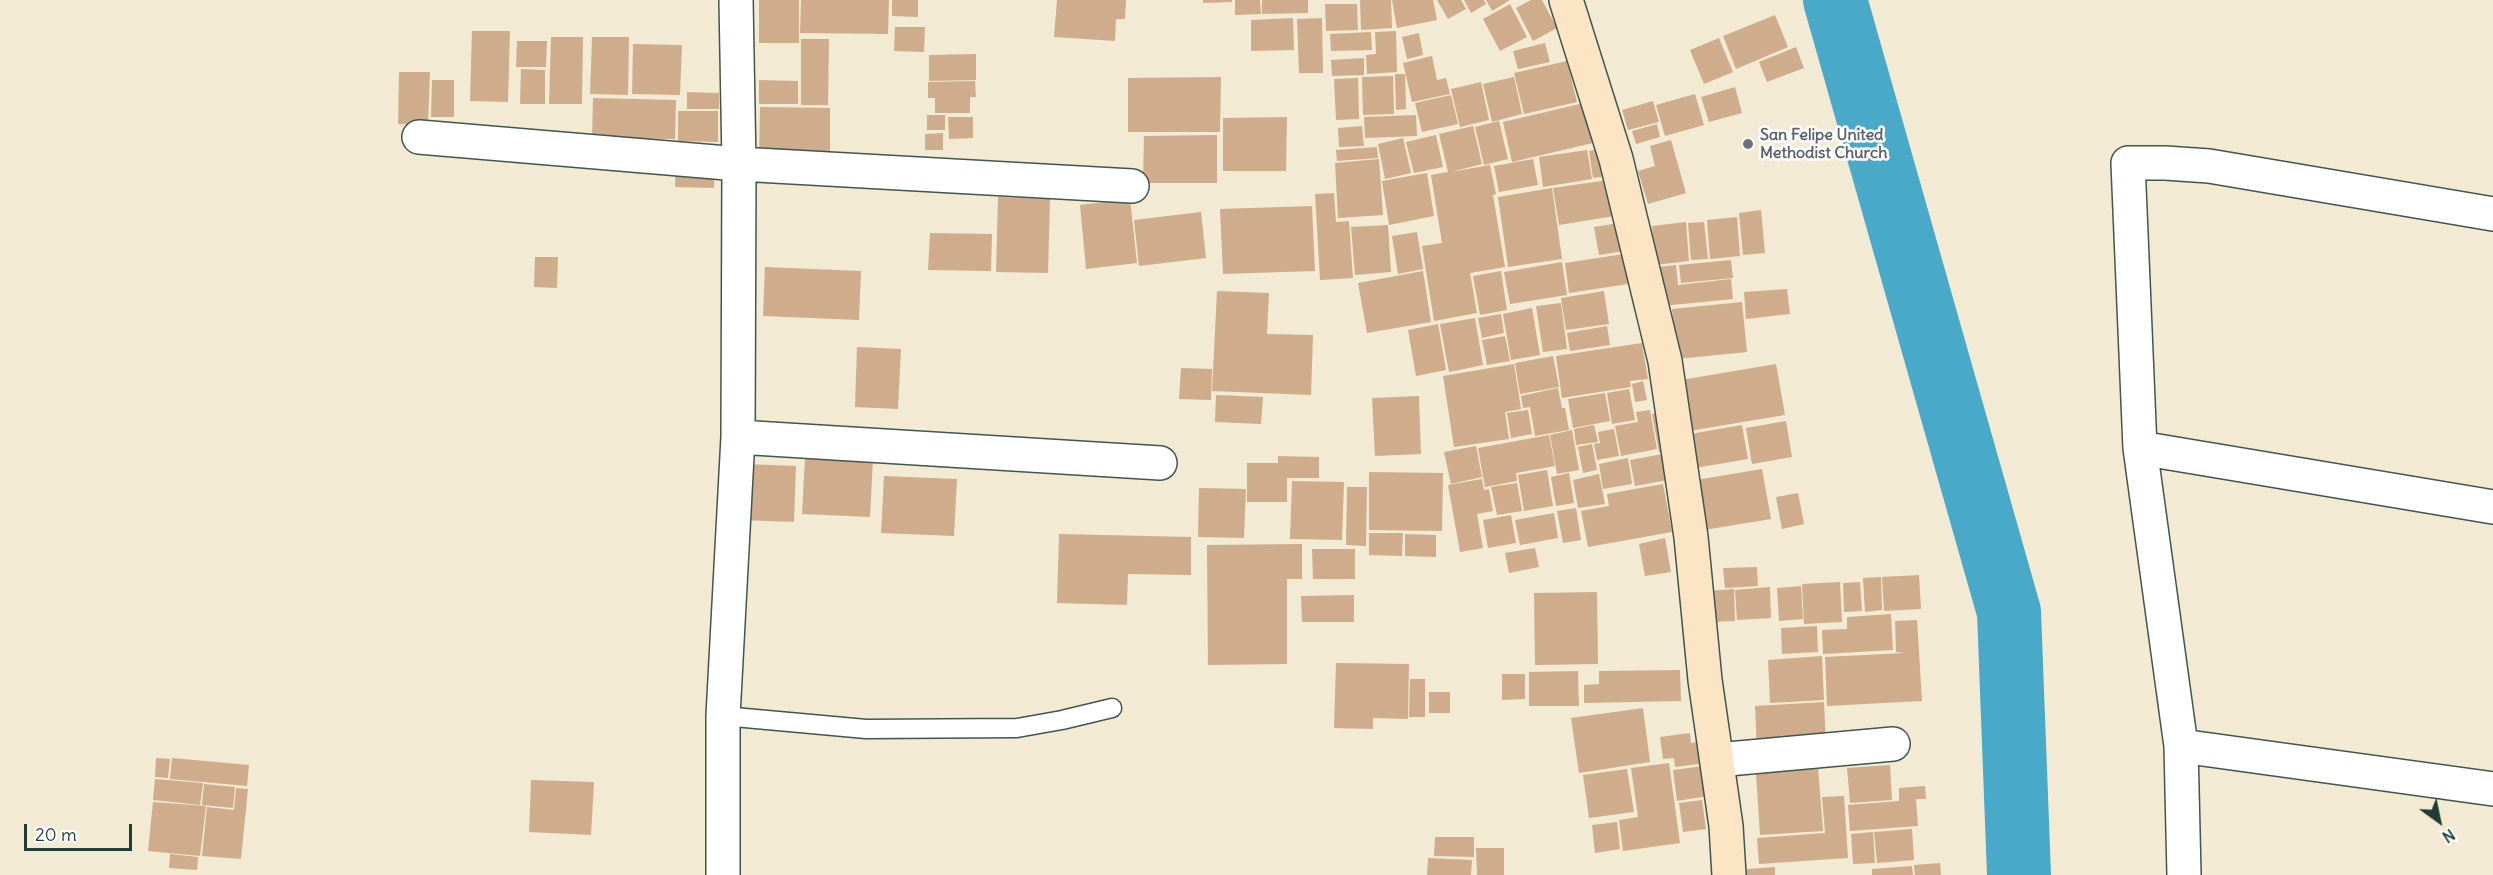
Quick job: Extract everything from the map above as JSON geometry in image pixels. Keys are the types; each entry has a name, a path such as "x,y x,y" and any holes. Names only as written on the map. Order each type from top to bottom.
{"street":[{"path":"723,875 723,716 738,437 739,164 736,0"},
{"path":"1566,0 1617,159 1665,361 1691,537 1705,680 1717,760 1729,875"},
{"path":"419,137 739,164 1132,186"},
{"path":"2184,875 2181,746 2140,448 2128,164 2165,163 2209,166 2493,214"},
{"path":"738,437 1160,463"},
{"path":"2140,448 2493,507"},
{"path":"1717,760 1893,744"},
{"path":"2181,746 2493,789"}],"lane":[{"path":"723,716 866,729 1017,728 1112,708"}],"building":[{"path":"759,0 799,0 799,43 759,43"},
{"path":"801,0 889,0 888,34 800,33"},
{"path":"892,0 918,0 918,17 892,16"},
{"path":"1057,0 1126,0 1125,19 1116,19 1115,41 1054,37"},
{"path":"1203,0 1232,0 1232,2 1203,3"},
{"path":"1235,0 1260,0 1261,14 1235,15"},
{"path":"1262,0 1308,0 1308,13 1262,14"},
{"path":"1360,0 1391,0 1392,28 1361,30"},
{"path":"1392,0 1433,0 1437,20 1397,28"},
{"path":"1437,0 1461,0 1466,9 1448,19"},
{"path":"1464,0 1484,0 1486,4 1471,13"},
{"path":"1486,0 1510,0 1492,11"},
{"path":"1531,0 1542,0 1557,28 1533,41 1516,8"},
{"path":"1325,4 1357,4 1358,30 1326,31"},
{"path":"1510,4 1527,37 1500,51 1483,19"},
{"path":"1775,15 1788,47 1736,69 1723,36"},
{"path":"1293,18 1294,50 1251,51 1251,20"},
{"path":"1322,18 1323,73 1299,73 1297,19"},
{"path":"895,27 925,27 924,52 894,51"},
{"path":"472,31 510,31 508,102 470,101"},
{"path":"1396,31 1397,72 1367,74 1366,55 1376,54 1375,32"},
{"path":"1371,32 1372,50 1331,51 1330,34"},
{"path":"1419,33 1423,55 1407,59 1402,37"},
{"path":"551,37 583,37 582,104 549,104"},
{"path":"592,37 629,37 628,95 590,94"},
{"path":"1719,38 1733,72 1704,84 1690,50"},
{"path":"801,39 829,39 828,105 801,105"},
{"path":"517,41 547,41 546,67 516,67"},
{"path":"1545,43 1550,62 1518,69 1513,51"},
{"path":"633,44 682,45 680,95 632,94"},
{"path":"1796,47 1804,68 1767,82 1759,62"},
{"path":"976,54 976,80 929,81 929,55"},
{"path":"1432,56 1437,80 1446,78 1450,94 1412,102 1403,63"},
{"path":"1364,58 1364,75 1332,76 1331,60"},
{"path":"1567,61 1577,102 1524,114 1514,73"},
{"path":"521,69 545,70 545,104 520,104"},
{"path":"399,72 430,72 428,124 398,124"},
{"path":"1395,74 1405,74 1406,109 1396,110"},
{"path":"1393,76 1394,114 1363,115 1362,77"},
{"path":"1221,77 1220,132 1128,132 1128,78"},
{"path":"1514,77 1522,114 1492,122 1483,84"},
{"path":"1358,78 1359,119 1336,120 1334,79"},
{"path":"432,80 454,80 454,117 431,117"},
{"path":"759,80 798,81 798,104 759,104"},
{"path":"975,81 976,97 970,97 970,113 935,113 935,98 928,98 928,82"},
{"path":"1481,82 1489,120 1460,127 1451,89"},
{"path":"1735,87 1742,113 1709,122 1701,97"},
{"path":"687,92 719,93 719,109 687,109"},
{"path":"1695,94 1704,125 1665,136 1656,105"},
{"path":"1451,95 1458,124 1422,132 1415,103"},
{"path":"593,98 676,100 675,139 592,138"},
{"path":"1653,101 1659,122 1628,130 1622,110"},
{"path":"1584,103 1593,143 1512,162 1503,122"},
{"path":"760,107 830,108 830,162 759,161"},
{"path":"678,111 718,111 718,142 678,141"},
{"path":"927,115 945,115 945,130 927,130"},
{"path":"1416,115 1417,136 1365,138 1364,117"},
{"path":"948,117 973,117 973,138 949,139"},
{"path":"1287,117 1286,171 1223,171 1223,118"},
{"path":"1499,121 1508,159 1484,165 1475,127"},
{"path":"1657,124 1660,137 1636,144 1632,131"},
{"path":"1362,126 1364,146 1339,147 1338,128"},
{"path":"1473,126 1482,164 1451,172 1490,165 1505,267 1470,273 1477,313 1434,321 1422,246 1442,243 1431,175 1448,172 1439,134"},
{"path":"943,133 943,150 925,150 925,134"},
{"path":"1217,135 1217,183 1143,183 1144,136"},
{"path":"1436,135 1443,167 1414,173 1406,142"},
{"path":"1403,138 1411,173 1385,179 1378,144"},
{"path":"1671,140 1686,193 1648,204 1638,171 1655,166 1650,146"},
{"path":"1377,147 1378,158 1337,161 1336,150"},
{"path":"1602,148 1606,176 1593,178 1589,151"},
{"path":"1587,150 1592,179 1543,187 1539,157"},
{"path":"1379,159 1383,215 1338,218 1335,163"},
{"path":"1533,159 1538,185 1499,192 1494,166"},
{"path":"676,164 715,164 714,188 675,187"},
{"path":"1427,173 1434,216 1389,225 1382,181"},
{"path":"1615,179 1621,215 1559,225 1553,188"},
{"path":"1552,188 1562,259 1508,267 1498,197"},
{"path":"1334,193 1336,222 1349,221 1353,278 1320,280 1315,194"},
{"path":"998,197 1050,199 1048,273 996,272"},
{"path":"1130,199 1137,263 1086,269 1080,205"},
{"path":"1312,206 1315,271 1223,274 1220,209"},
{"path":"1761,210 1765,253 1743,255 1739,213"},
{"path":"1201,212 1206,258 1139,266 1134,220"},
{"path":"1737,217 1740,256 1710,259 1707,220"},
{"path":"1686,222 1689,261 1655,265 1652,226"},
{"path":"1704,222 1708,259 1691,260 1688,223"},
{"path":"1619,223 1624,251 1599,255 1594,227"},
{"path":"1388,225 1391,272 1355,275 1351,227"},
{"path":"1417,232 1423,269 1398,274 1392,236"},
{"path":"930,233 992,234 991,271 928,270"},
{"path":"1624,254 1628,284 1569,293 1565,263"},
{"path":"535,257 558,257 557,288 534,287"},
{"path":"1731,260 1733,278 1681,283 1679,265"},
{"path":"1562,262 1567,295 1510,304 1504,272"},
{"path":"1676,265 1678,285 1731,279 1733,299 1662,306 1659,267"},
{"path":"765,267 861,271 859,320 763,316"},
{"path":"1423,271 1431,322 1367,333 1358,283"},
{"path":"1501,271 1507,310 1480,315 1473,276"},
{"path":"1787,289 1790,314 1746,319 1744,292"},
{"path":"1217,291 1269,293 1267,334 1313,335 1311,395 1212,391"},
{"path":"1604,291 1609,324 1566,330 1561,298"},
{"path":"1742,302 1747,352 1677,359 1672,309"},
{"path":"1561,303 1567,349 1543,352 1536,306"},
{"path":"1532,308 1540,355 1511,360 1503,314"},
{"path":"1501,314 1504,333 1482,338 1478,318"},
{"path":"1475,318 1483,365 1449,372 1440,324"},
{"path":"1438,324 1446,370 1416,376 1408,330"},
{"path":"1607,326 1610,345 1570,351 1567,333"},
{"path":"1505,336 1510,361 1487,365 1482,340"},
{"path":"1642,343 1648,379 1630,381 1631,387 1562,398 1556,356"},
{"path":"857,347 901,349 898,409 855,407"},
{"path":"1553,356 1559,387 1520,394 1515,363"},
{"path":"1514,364 1521,409 1505,412 1509,439 1454,447 1443,376"},
{"path":"1776,364 1785,415 1689,431 1681,380"},
{"path":"1181,368 1212,369 1211,400 1179,399"},
{"path":"1643,381 1647,400 1635,402 1632,384"},
{"path":"1558,388 1569,430 1535,436 1530,407 1523,408 1521,396"},
{"path":"1629,389 1635,420 1612,424 1607,393"},
{"path":"1605,393 1610,421 1573,428 1568,399"},
{"path":"1216,395 1263,397 1261,424 1215,422"},
{"path":"1419,396 1421,454 1375,456 1372,398"},
{"path":"1528,410 1532,434 1511,438 1507,413"},
{"path":"1650,410 1657,449 1621,456 1615,426 1638,422 1636,412"},
{"path":"1664,411 1671,450 1659,452 1652,414"},
{"path":"1786,421 1792,457 1752,464 1746,428"},
{"path":"1594,425 1598,442 1576,445 1574,429"},
{"path":"1742,425 1748,459 1695,468 1690,434"},
{"path":"1614,429 1619,456 1597,460 1594,444 1600,443 1598,432"},
{"path":"1572,430 1579,470 1557,474 1550,435"},
{"path":"1549,435 1555,466 1516,473 1517,481 1485,487 1478,448"},
{"path":"1592,444 1597,470 1583,473 1578,447"},
{"path":"1476,446 1482,477 1451,484 1444,452"},
{"path":"1663,454 1668,480 1635,486 1630,460"},
{"path":"1278,456 1319,457 1319,478 1287,478 1287,502 1247,502 1247,463 1278,463"},
{"path":"805,457 873,459 870,517 802,514"},
{"path":"1628,458 1632,484 1603,489 1599,464"},
{"path":"744,464 796,466 794,522 741,520"},
{"path":"1762,469 1771,519 1704,530 1696,480"},
{"path":"1547,470 1553,506 1524,511 1518,475"},
{"path":"1369,472 1443,473 1442,531 1369,530"},
{"path":"1569,473 1574,503 1556,506 1551,477"},
{"path":"1599,474 1605,504 1578,508 1573,480"},
{"path":"884,476 957,479 954,536 881,533"},
{"path":"1482,479 1484,490 1489,489 1493,511 1477,514 1483,548 1460,552 1448,485"},
{"path":"1292,481 1344,482 1342,540 1290,539"},
{"path":"1517,483 1522,511 1497,515 1491,487"},
{"path":"1663,484 1672,532 1588,547 1581,511 1609,506 1607,494"},
{"path":"1347,487 1367,487 1366,546 1346,545"},
{"path":"1199,488 1246,489 1244,538 1198,537"},
{"path":"1798,493 1804,524 1782,529 1776,497"},
{"path":"1576,508 1581,540 1563,543 1557,511"},
{"path":"1554,513 1558,538 1520,545 1515,520"},
{"path":"1511,515 1516,543 1488,548 1483,520"},
{"path":"1369,533 1403,533 1402,556 1369,555"},
{"path":"1059,534 1191,537 1191,575 1128,574 1127,605 1057,603"},
{"path":"1405,534 1436,535 1436,557 1405,556"},
{"path":"1665,538 1671,572 1645,576 1639,544"},
{"path":"1302,544 1302,579 1287,579 1287,664 1208,665 1207,545"},
{"path":"1535,548 1539,567 1509,573 1505,553"},
{"path":"1312,549 1355,549 1355,579 1313,579"},
{"path":"1757,567 1758,586 1725,588 1723,568"},
{"path":"1919,575 1921,609 1884,611 1882,577"},
{"path":"1881,577 1882,610 1865,612 1863,578"},
{"path":"1840,582 1842,622 1804,624 1802,584"},
{"path":"1860,582 1862,611 1844,612 1843,583"},
{"path":"1801,586 1803,619 1779,621 1777,588"},
{"path":"1770,587 1771,618 1737,620 1735,590"},
{"path":"1734,589 1735,621 1708,622 1707,591"},
{"path":"1597,592 1598,664 1535,665 1534,593"},
{"path":"1354,595 1354,622 1302,622 1301,596"},
{"path":"1891,614 1893,650 1823,654 1822,630 1847,629 1847,617"},
{"path":"1917,620 1922,701 1827,706 1825,657 1904,653 1896,652 1895,621"},
{"path":"1817,626 1818,652 1782,654 1781,628"},
{"path":"1822,656 1824,700 1770,703 1768,660"},
{"path":"1336,663 1409,664 1408,719 1373,718 1373,729 1334,728"},
{"path":"1680,670 1681,701 1584,703 1584,685 1599,684 1599,671"},
{"path":"1578,671 1579,706 1529,706 1529,672"},
{"path":"1502,674 1525,674 1525,699 1502,700"},
{"path":"1410,679 1425,679 1425,717 1409,717"},
{"path":"1429,692 1450,692 1450,713 1429,713"},
{"path":"1824,702 1826,746 1757,750 1755,706"},
{"path":"1643,708 1650,762 1579,773 1571,718"},
{"path":"1690,733 1691,743 1704,741 1707,763 1675,767 1674,758 1663,759 1660,737"},
{"path":"1817,754 1823,831 1760,835 1755,759"},
{"path":"156,758 170,759 168,778 155,777"},
{"path":"172,758 249,765 247,786 170,779"},
{"path":"1669,763 1680,843 1623,851 1619,820 1638,817 1631,768"},
{"path":"1890,765 1892,800 1850,803 1847,768"},
{"path":"1703,766 1708,796 1677,801 1673,770"},
{"path":"1627,769 1634,812 1589,818 1583,775"},
{"path":"155,779 203,783 200,805 153,800"},
{"path":"531,780 594,782 591,835 529,832"},
{"path":"204,784 235,787 233,808 202,805"},
{"path":"1925,786 1926,799 1916,799 1918,826 1850,831 1848,805 1899,801 1899,788"},
{"path":"236,788 248,789 241,859 202,856 207,807 234,810"},
{"path":"1844,796 1848,858 1759,864 1757,838 1825,833 1822,797"},
{"path":"1702,800 1706,829 1683,832 1679,803"},
{"path":"153,802 206,806 200,856 148,851"},
{"path":"1617,822 1620,849 1595,853 1592,825"},
{"path":"1912,829 1914,860 1877,863 1874,832"},
{"path":"1873,832 1875,863 1853,864 1851,834"},
{"path":"1435,837 1474,837 1474,857 1434,856"},
{"path":"1476,848 1504,848 1504,875 1477,875"},
{"path":"170,854 198,857 197,870 169,868"},
{"path":"1428,858 1472,860 1471,875 1427,875"},
{"path":"1940,863 1941,875 1915,875 1914,865"},
{"path":"1912,866 1913,875 1872,875 1872,869"},
{"path":"1775,867 1775,875 1736,875 1735,870"}],"waterway":[{"path":"1835,0 2009,612 2019,875"}],"place":[{"name":"San Felipe United Methodist Church","path":"1748,144"}]}
